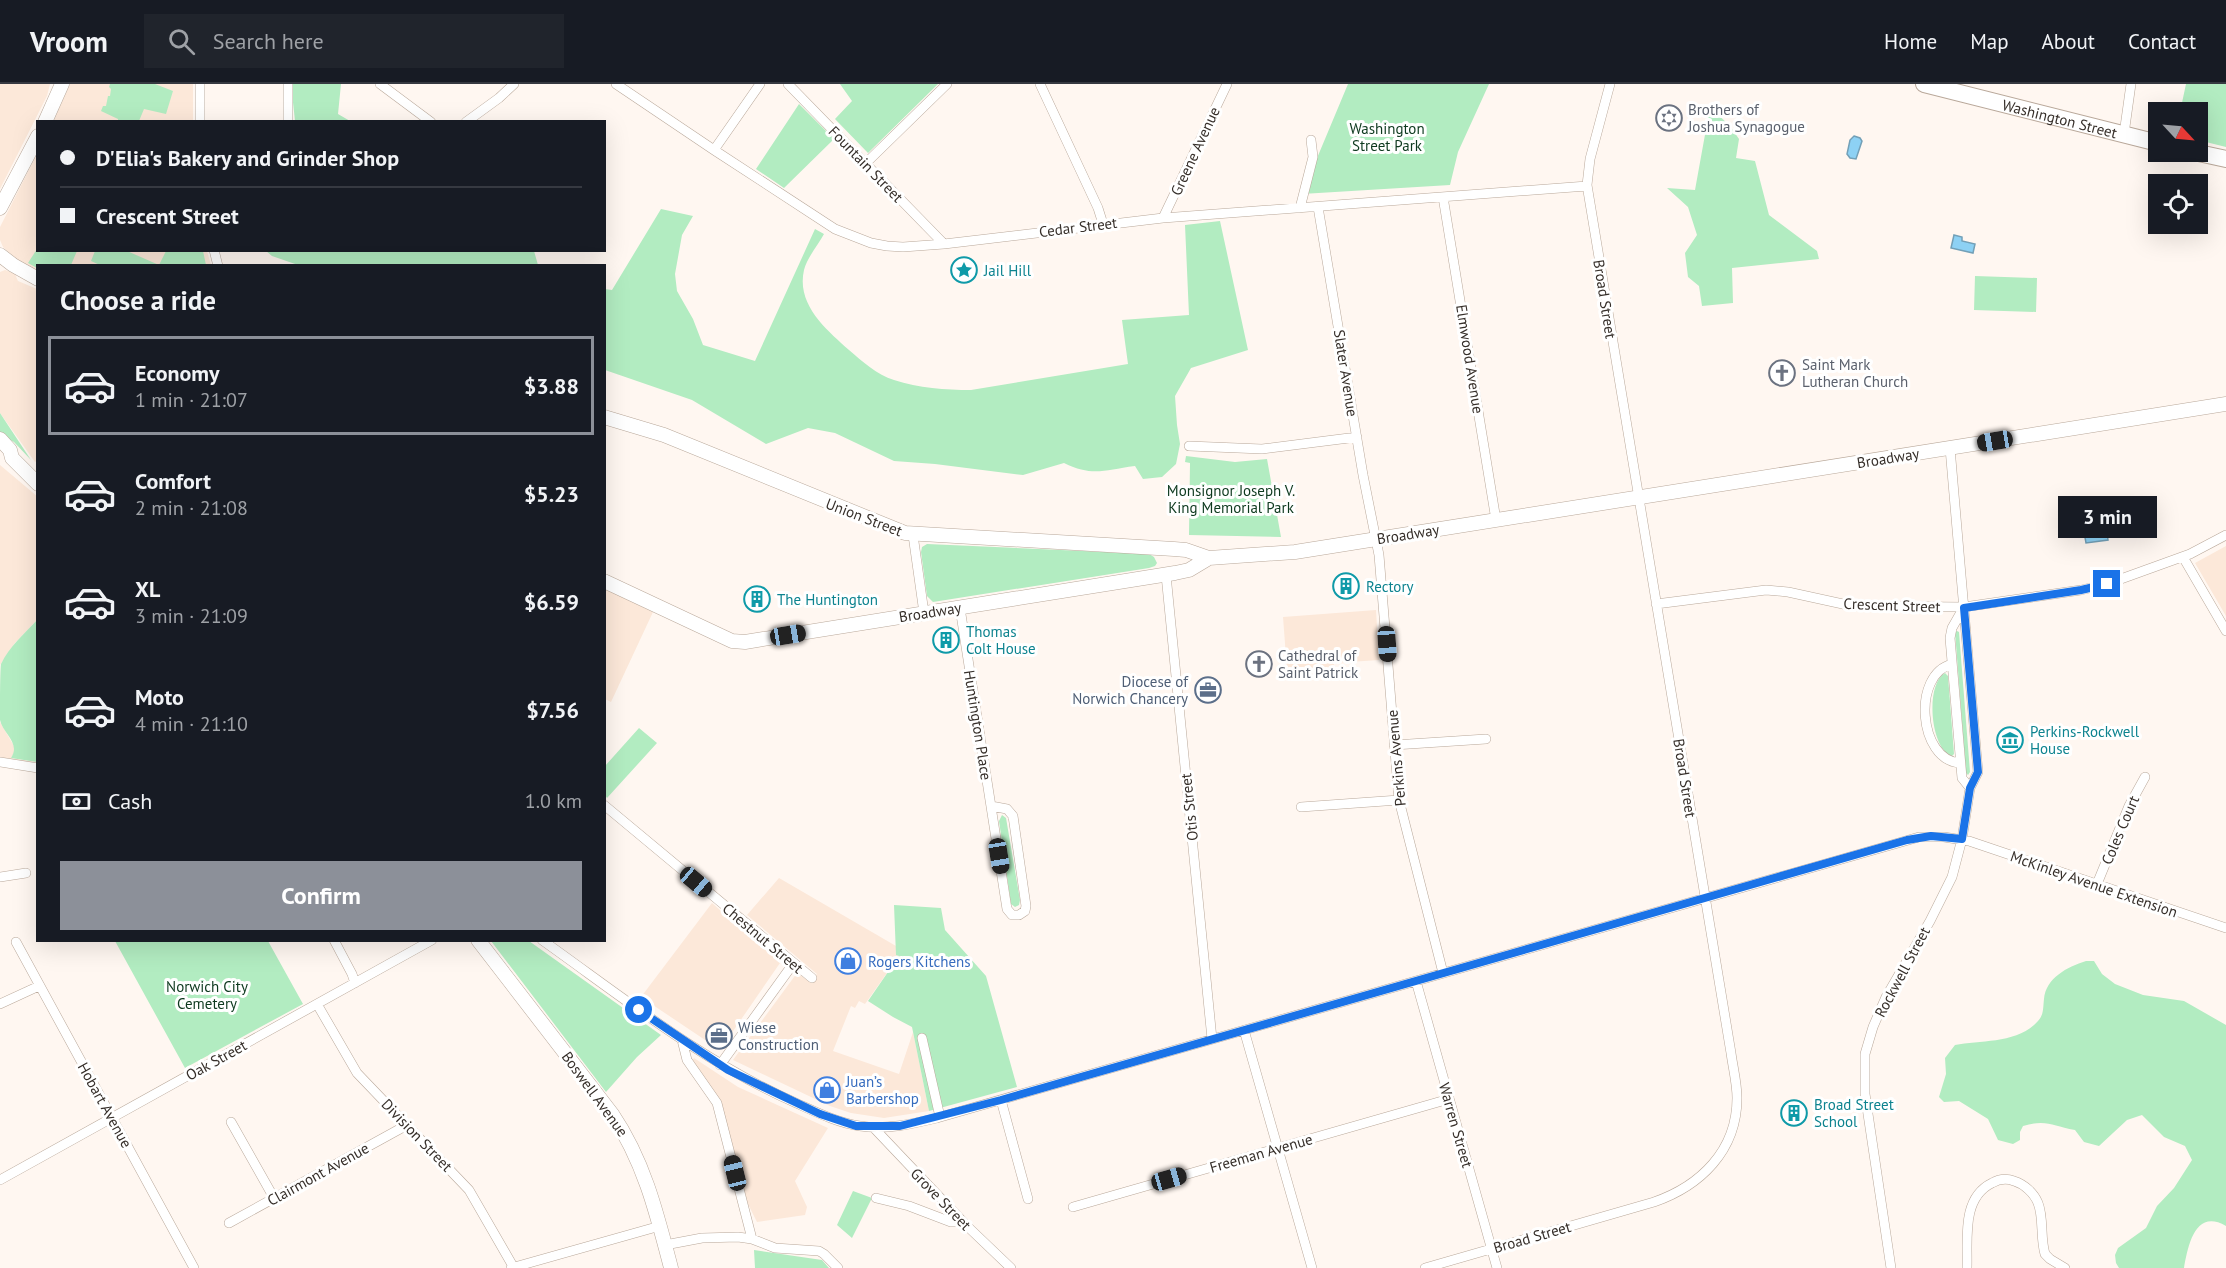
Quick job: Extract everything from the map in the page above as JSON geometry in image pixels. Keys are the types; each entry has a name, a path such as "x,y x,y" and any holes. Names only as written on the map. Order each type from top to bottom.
{"highway":[{"name":"Washington Street","path":"1924,84 2148,140"},
{"path":"2208,155 2226,159"}],"main road":[{"path":"46,120 62,84"},
{"path":"0,208 36,140"},
{"path":"0,255 13,266 36,278"},
{"name":"Broadway","path":"606,582 736,642 1166,575 1189,570 1209,558 1286,553 2226,404"},
{"name":"Union Street","path":"606,418 653,430 874,522 913,535 1174,549 1186,550 1209,558"},
{"path":"0,439 10,450 6,457 34,476"},
{"name":"Boswell Avenue","path":"480,942 622,1128 642,1167 671,1268"}],"street":[{"path":"200,84 200,120"},
{"path":"288,84 288,120"},
{"path":"380,84 428,120"},
{"path":"469,120 499,99 514,84"},
{"name":"Cedar Street","path":"616,84 836,229 853,237 887,246 944,244 1163,218 1587,186"},
{"path":"714,150 760,84"},
{"name":"Fountain Street","path":"788,84 944,244"},
{"path":"866,163 947,84"},
{"path":"1040,84 1098,208 1103,224"},
{"name":"Greene Avenue","path":"1163,218 1227,84"},
{"name":"Broad Street","path":"1425,1268 1668,1197 1694,1183 1712,1167 1733,1125 1737,1097 1587,186 1589,166 1610,84"},
{"path":"2124,134 2131,84"},
{"path":"1300,208 1313,158 1311,140"},
{"name":"Elmwood Avenue","path":"1443,197 1496,520"},
{"name":"Slater Avenue","path":"1318,207 1376,539"},
{"path":"1189,446 1262,449 1357,437"},
{"name":"Rockwell Street","path":"1891,1268 1865,1094 1865,1054 1873,1027 1886,997 1945,892 1962,839 1970,788 1977,776 1978,767 1950,448"},
{"path":"913,535 924,613"},
{"name":"Crescent Street","path":"1656,604 1766,590 1788,592 1852,606 1964,608 2092,588 2183,556 2226,535"},
{"name":"Perkins Avenue","path":"1376,539 1383,588 1399,800 1443,974"},
{"path":"2183,556 2226,631"},
{"name":"Otis Street","path":"1166,575 1212,1039"},
{"name":"Huntington Place","path":"960,608 1007,909 1012,915 1019,915 1026,906 1013,816 1007,808 991,806"},
{"path":"1964,608 1950,633 1960,763 1963,781 1970,788"},
{"path":"1952,664 1939,670 1932,681 1925,717 1929,734 1939,753 1951,762 1960,763"},
{"path":"1394,745 1486,739"},
{"path":"0,762 36,768"},
{"name":"Coles Court","path":"2097,884 2128,806 2145,777"},
{"path":"1301,807 1399,800"},
{"name":"Chestnut Street","path":"606,807 812,978"},
{"name":"McKinley Avenue Extension","path":"545,942 720,1065 777,1095 820,1114 853,1125 873,1127 900,1126 940,1117 1907,840 1931,836 1962,839 2226,928"},
{"path":"0,877 26,873"},
{"name":"Hobart Avenue","path":"16,942 194,1268"},
{"path":"335,942 355,983"},
{"name":"Oak Street","path":"0,1180 428,942"},
{"path":"720,1065 793,964"},
{"name":"Warren Street","path":"1416,981 1497,1268"},
{"path":"0,1004 39,986"},
{"name":"Division Street","path":"317,1005 357,1073 469,1190 513,1268"},
{"path":"1244,1030 1312,1268"},
{"path":"922,1038 940,1117"},
{"path":"682,1040 687,1060 717,1103 752,1239"},
{"name":"Freeman Avenue","path":"1073,1207 1449,1099"},
{"path":"1001,1100 1028,1199"},
{"path":"231,1122 274,1198"},
{"name":"Clairmont Avenue","path":"229,1223 407,1125"},
{"name":"Grove Street","path":"873,1127 963,1222 1011,1268"},
{"path":"1967,1268 1969,1214 1974,1201 1987,1185 2006,1179 2023,1185 2035,1198 2039,1208 2045,1254 2065,1268"},
{"path":"876,1198 909,1206 951,1222 963,1222"},
{"path":"513,1268 660,1226"},
{"path":"665,1245 712,1237 752,1239 774,1248 819,1251 838,1268"}],"shaded area":[{"path":"0,84 50,84 47,96 0,189"},
{"path":"70,84 193,84 193,120 54,120"},
{"path":"36,156 36,252 207,252 211,264 36,264 36,271 21,263 3,247 0,240 0,227"},
{"path":"5,270 15,274 18,281 36,289 35,462 0,413 0,272"},
{"path":"0,465 36,495 36,621 15,643 0,665"},
{"path":"2226,546 2226,616 2195,563"},
{"path":"606,589 653,612 611,702 606,700"},
{"path":"1376,610 1379,660 1334,663 1334,669 1287,670 1283,617"},
{"path":"0,722 14,746 11,758 36,762 36,765 0,759"},
{"path":"779,878 896,946 896,955 899,956 865,1004 859,1001 855,1008 851,1006 833,1051 899,1074 913,1032 929,1111 884,1118 851,1113 830,1106 733,1060 797,973 810,982 817,974 747,915"},
{"path":"712,903 780,963 720,1050 641,997"},
{"path":"694,1058 738,1087 828,1128 795,1181 807,1207 805,1215 757,1222 748,1204 722,1108 692,1061"}],"green space":[{"path":"110,84 155,84 173,91 166,114 144,109 139,120 118,120 101,111 110,96"},
{"path":"291,84 341,84 338,114 348,120 295,120"},
{"path":"840,84 938,84 868,153 835,119 852,101"},
{"name":"Washington Street Park","path":"1348,84 1489,84 1458,152 1450,185 1302,194"},
{"path":"2186,84 2226,84 2226,147 2208,142 2208,102 2182,102"},
{"path":"799,104 834,139 784,188 756,169"},
{"path":"1710,107 1730,126 1739,139 1736,158 1755,161 1769,215 1817,251 1819,259 1732,268 1733,303 1702,306 1699,286 1688,277 1685,253 1697,235 1688,207 1667,188 1695,190"},
{"path":"661,209 693,216 682,235 675,274 677,291 693,319 703,345 755,361 815,229 824,234 805,265 803,283 809,305 823,325 864,363 888,378 932,388 971,390 1128,364 1122,320 1189,315 1185,225 1220,221 1248,350 1191,368 1175,396 1180,444 1176,464 1162,477 1143,479 1135,466 1091,471 1064,463 1023,475 894,461 835,433 808,428 766,444 692,400 606,370 606,289 612,290"},
{"path":"36,251 77,252 71,264 36,264 36,267 28,263"},
{"path":"95,252 129,252 157,264 98,264 91,261"},
{"path":"166,252 203,252 206,264 160,264"},
{"path":"267,252 534,252 538,264 295,264"},
{"path":"1975,276 2037,278 2036,312 1974,310"},
{"path":"0,413 31,460 14,442 0,434"},
{"name":"Monsignor Joseph V. King Memorial Park","path":"1186,456 1235,462 1267,459 1281,537 1189,535 1190,463 1185,462"},
{"path":"927,544 1149,554 1157,563 1149,568 933,602 927,596 921,552 922,547"},
{"path":"36,621 36,762 11,758 14,753 13,743 0,720 1,664 13,646"},
{"path":"1955,632 1959,632 1970,772 1968,775 1966,773"},
{"path":"1945,673 1948,676 1954,754 1952,756 1939,742 1933,716 1935,690 1939,679"},
{"path":"639,728 657,743 607,798 606,765"},
{"path":"1002,815 1006,818 1020,900 1019,905 1015,907 1011,904 999,821"},
{"path":"894,905 941,908 945,930 986,976 1017,1087 929,1111 912,1027 868,1001 899,956 896,955"},
{"name":"Norwich City Cemetery","path":"116,942 269,942 303,1004 185,1068"},
{"path":"492,942 530,942 661,1035 637,1057 606,1092"},
{"path":"2086,961 2094,961 2102,974 2115,984 2143,995 2184,1001 2226,1025 2226,1226 2207,1222 2200,1226 2191,1240 2184,1268 2119,1268 2116,1263 2115,1255 2118,1248 2146,1228 2157,1206 2174,1188 2192,1160 2185,1146 2164,1137 2142,1115 2127,1120 2099,1146 2084,1142 2075,1130 2044,1123 2023,1126 2020,1140 2013,1144 1998,1140 1988,1119 1959,1101 1944,1102 1939,1097 1946,1074 1945,1058 1955,1045 1999,1040 2020,1034 2030,1028 2041,1016 2046,992 2053,979 2065,970"},
{"path":"853,1191 872,1198 852,1238 837,1225"},
{"path":"754,1250 822,1260 829,1268 755,1268"}],"water":[{"path":"1854,136 1862,141 1856,159 1850,158 1847,154 1850,140"},
{"path":"1954,235 1962,237 1962,241 1975,244 1973,253 1951,248"},
{"path":"2106,526 2108,540 2086,543 2084,532 2100,530 2100,527"}],"place":[{"name":"Brothers of Joshua Synagogue","path":"1669,118"},
{"name":"Jail Hill","path":"964,270"},
{"name":"Saint Mark Lutheran Church","path":"1782,373"},
{"name":"Rectory","path":"1346,586"},
{"name":"The Huntington","path":"757,599"},
{"name":"Thomas Colt House","path":"946,640"},
{"name":"Cathedral of Saint Patrick","path":"1259,664"},
{"name":"Diocese of Norwich Chancery","path":"1208,690"},
{"name":"Perkins-Rockwell House","path":"2010,740"},
{"name":"Rogers Kitchens","path":"848,961"},
{"name":"Wiese Construction","path":"719,1036"},
{"name":"Juan’s Barbershop","path":"827,1090"},
{"name":"Broad Street School","path":"1794,1113"}],"route":[{"path":"639,1010 718,1064 777,1095 853,1125 900,1126 1001,1100 1907,840 1931,836 1962,839 1970,788 1978,772 1964,608 2107,584"}]}
